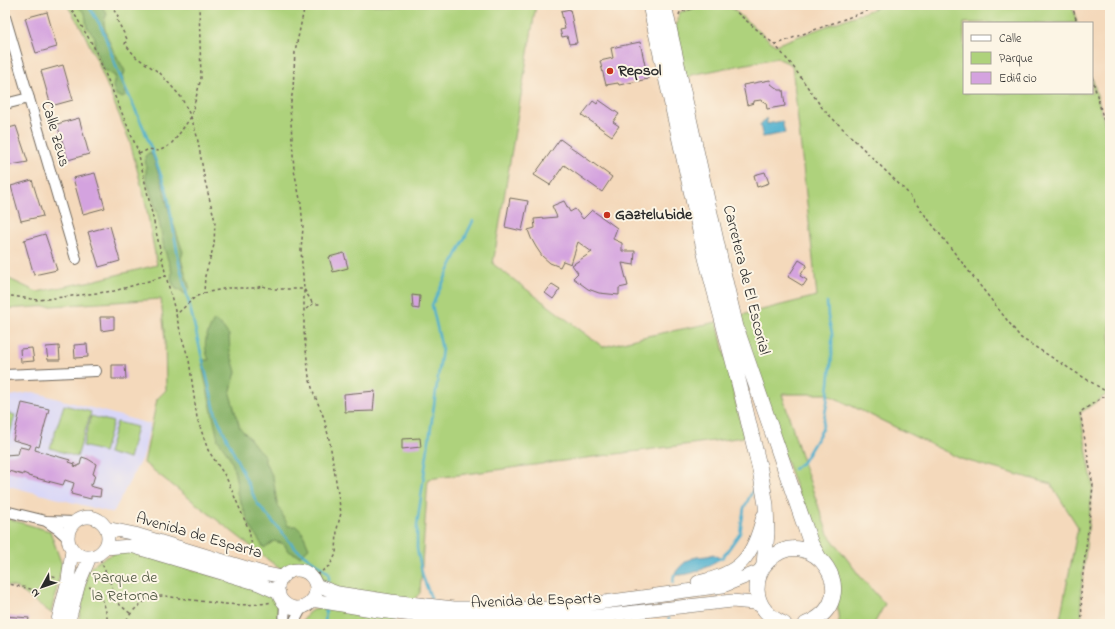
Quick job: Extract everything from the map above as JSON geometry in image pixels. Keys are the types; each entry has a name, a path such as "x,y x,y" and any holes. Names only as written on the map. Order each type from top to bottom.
{"highway":[{"name":"Carretera de El Escorial","path":"650,5 706,258 760,470 766,506 767,533 762,568 757,583 758,595 762,606"},
{"name":"Carretera de El Escorial","path":"664,5 736,327 811,544 831,576 833,587 830,603"},
{"path":"762,568 773,556 784,551 795,549 807,551 818,556"},
{"path":"806,624 814,621 822,615 830,603"},
{"path":"830,603 831,624"},
{"path":"762,606 768,614 779,623"}],"main road":[{"path":"628,598 708,580 731,571 747,556 754,546 766,506"},
{"path":"57,624 68,580 71,526 75,522 86,517 92,517 98,519 106,528 108,542 98,553 79,583 68,624"},
{"name":"Avenida de Esparta","path":"106,528 135,534 263,573 282,577"},
{"path":"70,544 77,554 83,557 98,553"},
{"name":"Avenida de Esparta","path":"98,553 131,546 259,584 282,598"},
{"name":"Avenida de Esparta","path":"314,582 338,593 454,608 548,608 575,606 723,586 762,568"},
{"path":"295,570 305,572 314,582 315,593 307,604 290,606 282,598 279,584 282,577 290,571 295,570"},
{"name":"Avenida de Esparta","path":"307,604 457,620 515,621 574,619 732,601 754,603 762,606"}],"street":[{"name":"Calle Zeus","path":"5,17 76,259"},
{"path":"5,104 29,98"},
{"path":"5,375 96,371"},
{"path":"5,511 46,521 75,522"},
{"path":"46,521 58,529 70,544"},
{"path":"282,598 284,624"},
{"path":"293,624 307,604"}],"path":[{"path":"69,5 94,47 139,154 166,276 189,360 197,418 208,450 226,477 249,530 254,556 259,560 263,573"},
{"path":"110,5 118,16 117,20 127,39 125,44 136,57 160,73 181,97 191,117 197,136 205,181 215,221 214,245 205,276 204,293"},
{"path":"139,154 149,149 159,151 170,145 177,138 191,117 201,78 199,5"},
{"path":"305,5 295,52 293,89 290,106 294,170 302,204 301,250 305,310 304,332 309,377 324,418 330,443 341,512 337,529 336,554 330,566 314,582"},
{"path":"678,18 680,12 706,5"},
{"path":"728,5 775,45 792,65 823,109 907,192 1021,338 1109,393"},
{"path":"775,45 883,5"},
{"path":"1072,5 1077,22"},
{"path":"1093,81 1110,143"},
{"path":"5,295 38,300 114,291 166,276"},
{"path":"176,315 195,297 204,293 228,288 256,288 262,286 275,289 304,289"},
{"path":"304,289 313,304"},
{"path":"305,310 313,304 322,304"},
{"path":"1109,393 1110,377"},
{"path":"1082,624 1081,591 1093,486 1080,412 1109,393"},
{"path":"98,553 120,605 131,614"},
{"path":"122,624 144,601 164,595 238,605 262,604 282,598"}],"shaded area":[{"path":"33,392 150,424 144,454 113,513 5,485 5,397"}],"green space":[{"path":"67,5 536,5 493,264 603,347 647,336 717,322 744,437 428,479 420,593 390,624 302,624 308,613 320,607 323,579 313,570 304,565 299,564 287,566 280,569 144,463 157,399 166,390 165,340 161,299 5,309 5,277 37,292 92,281 157,265 145,200 130,142 98,63 82,29"},
{"path":"76,5 101,5 107,14 104,23 105,29 112,48 125,71 123,77 126,95 123,98 116,95 113,87 115,76 103,69 94,47 95,37 87,27 85,13"},
{"path":"706,5 728,5 775,45 884,5 1072,5 1077,22 963,22 963,94 1093,94 1093,81 1110,143 1109,393 1080,413 1093,486 1081,591 1082,624 1059,624 1078,527 1051,484 961,459 827,394 782,394 803,462 828,534 859,575 885,604 874,624 839,624 837,604 823,562 734,317 817,296 792,65 777,58 691,75 682,85 675,29 680,12"},
{"path":"150,152 164,190 168,208 183,252 181,259 190,289 185,294 176,289 171,280 172,272 164,248 158,215 146,179 145,156"},
{"path":"214,320 222,326 229,335 230,351 236,372 230,394 240,428 265,456 265,462 273,477 277,503 288,526 296,526 302,532 309,548 300,556 288,551 284,544 274,541 264,548 251,528 237,493 237,484 233,465 228,454 218,440 202,365 204,360 209,360 205,344"},
{"path":"64,405 91,412 77,457 50,448"},
{"path":"5,412 15,415 7,445 5,444"},
{"path":"91,416 113,422 104,452 83,446"},
{"path":"117,422 137,427 129,459 108,453"},
{"path":"5,518 50,531 62,565 51,613 17,588 5,585"},
{"name":"Parque de la Retorna","path":"127,550 261,590 277,603 279,612 278,624 78,624 88,571 96,563 106,557"}],"water":[{"path":"766,118 767,124 782,121 785,133 763,137 760,125"},
{"path":"713,554 719,559 709,566 692,573 674,575 686,561"}],"building":[{"path":"570,9 577,43 569,44 567,36 562,37 560,30 565,29 561,11"},
{"path":"47,12 57,47 36,53 25,18"},
{"path":"640,42 648,79 619,85 618,83 606,85 600,61 613,58 611,48"},
{"path":"63,65 73,100 51,106 41,71"},
{"path":"770,80 771,84 779,90 783,90 785,106 767,109 766,103 761,100 754,101 754,103 747,105 743,85"},
{"path":"599,100 619,114 613,122 619,126 612,136 582,115 593,101 597,104"},
{"path":"79,118 89,154 68,160 57,124"},
{"path":"16,126 28,162 5,166 5,129"},
{"path":"560,139 612,177 602,192 564,165 550,185 534,175"},
{"path":"765,172 769,183 757,187 754,175"},
{"path":"95,173 105,208 83,214 73,178"},
{"path":"32,180 43,216 21,221 11,186"},
{"path":"510,198 528,201 522,231 505,227"},
{"path":"564,201 570,212 575,209 583,219 592,210 617,228 613,239 622,243 622,251 635,251 634,265 622,263 628,286 619,288 619,295 599,293 588,289 573,278 578,273 572,265 592,252 578,242 571,264 563,261 560,267 550,263 542,256 536,247 528,230 535,228 534,219 557,217 552,206"},
{"path":"110,226 120,261 99,267 88,232"},
{"path":"45,234 57,270 34,275 24,240"},
{"path":"344,253 348,268 333,272 329,257"},
{"path":"799,260 807,265 800,276 807,280 803,286 788,277"},
{"path":"552,284 560,289 553,299 545,293"},
{"path":"412,295 420,296 419,309 413,308"},
{"path":"100,317 114,317 114,329 101,331"},
{"path":"87,344 88,357 75,358 74,345"},
{"path":"59,346 60,360 48,360 46,347"},
{"path":"32,348 34,361 21,362 20,349"},
{"path":"112,365 125,365 126,379 112,379"},
{"path":"375,391 373,411 345,412 344,394"},
{"path":"22,403 49,409 39,447 36,446 35,450 70,460 69,462 78,467 82,457 96,464 93,474 95,475 92,485 90,484 90,486 101,489 100,497 91,496 91,499 71,494 74,483 65,480 63,485 28,476 23,473 23,475 5,470 5,455 18,454 20,447 29,449 31,445 13,440"},
{"path":"420,438 421,447 402,449 402,439"},
{"path":"5,616 29,618 28,624 5,624"}],"waterway":[{"path":"88,5 102,28 117,69 144,129 167,192 179,262 216,415 257,503 295,548 329,573 329,581"},
{"path":"431,598 423,577 417,549 417,525 442,349 432,305 473,221"},
{"path":"794,469 803,462 822,430 827,403 832,355 832,333 828,317 827,302"},
{"path":"717,560 723,557 740,533 744,508 755,486"},
{"path":"673,583 674,575 676,574"},
{"path":"325,624 326,607"},
{"path":"668,624 669,618"}],"place":[{"name":"Repsol","path":"610,71"},
{"name":"Gaztelubide","path":"607,215"}]}
